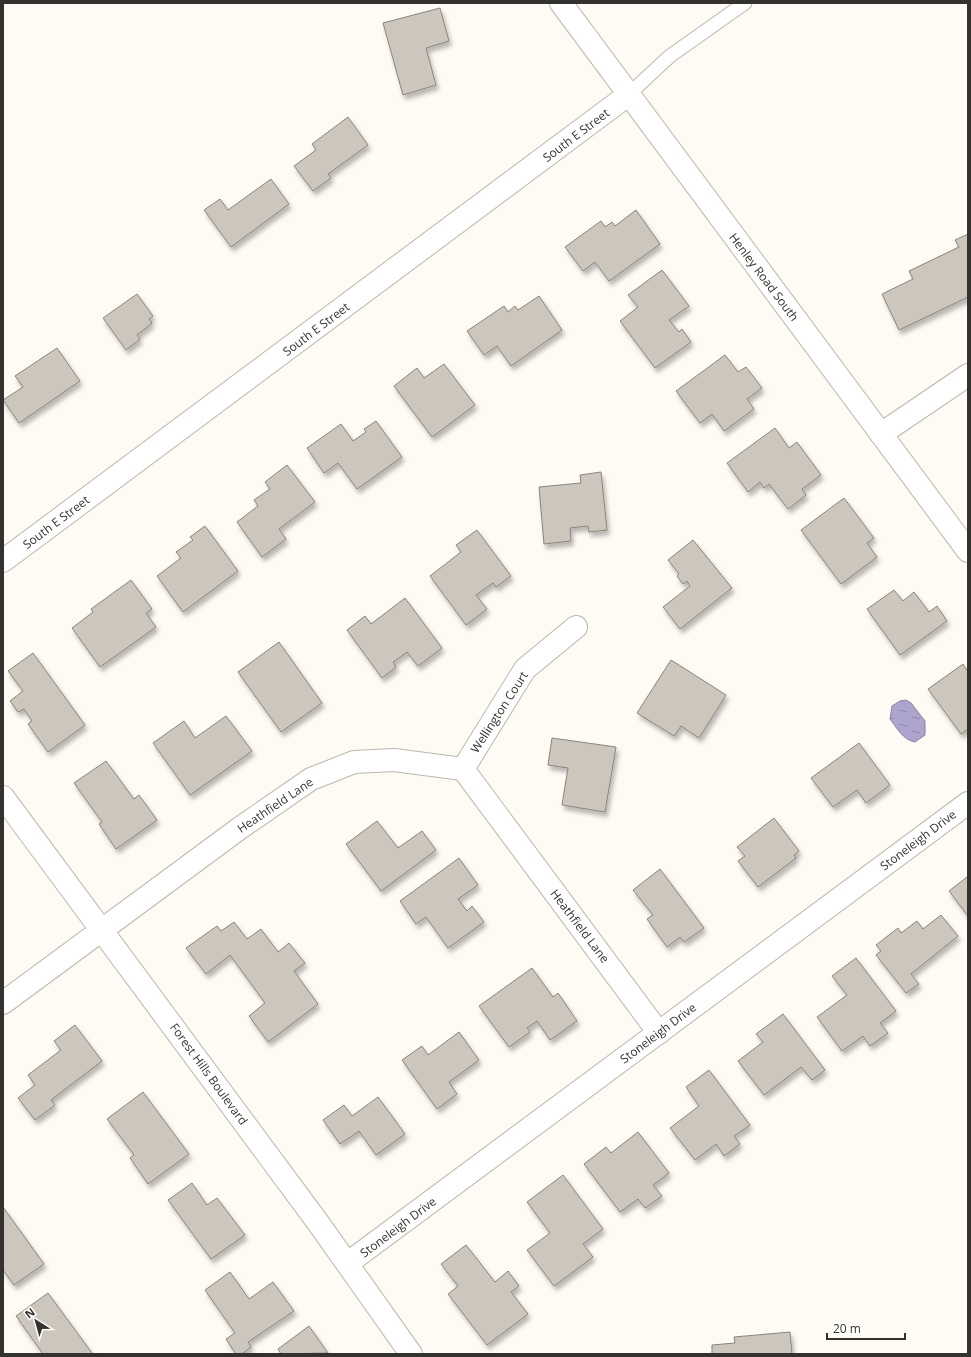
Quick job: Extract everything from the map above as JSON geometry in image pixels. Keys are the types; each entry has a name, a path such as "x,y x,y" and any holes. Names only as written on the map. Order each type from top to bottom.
{"street":[{"name":"Henley Road South","path":"561,3 968,551"},
{"name":"South E Street","path":"3,561 628,95"},
{"path":"881,434 968,375"},
{"name":"Wellington Court","path":"463,769 525,669 576,627"},
{"name":"Heathfield Lane","path":"3,1003 240,828 311,779 354,762 394,760 463,769 659,1033"},
{"name":"Forest Hills Boulevard","path":"3,797 348,1263 411,1354"},
{"name":"Stoneleigh Drive","path":"348,1263 968,804"}],"lane":[{"path":"628,95 670,56 745,3"}],"water":[{"path":"906,700 911,703 925,721 925,735 915,742 907,739 890,719 892,706 900,701"}],"building":[{"path":"440,8 449,41 426,48 436,85 403,95 383,23"},
{"path":"348,117 368,145 328,174 331,178 313,191 294,166 316,150 312,144"},
{"path":"271,179 289,204 231,247 204,210 220,199 228,210"},
{"path":"636,210 660,244 609,281 595,262 583,271 565,247 601,221 605,227 612,222 615,226"},
{"path":"968,234 968,297 899,330 882,294 913,279 909,271 959,247 955,240"},
{"path":"662,270 689,306 669,320 679,332 682,329 691,342 655,368 620,321 638,307 628,295"},
{"path":"137,294 153,316 149,319 152,323 137,335 140,339 126,350 103,318"},
{"path":"539,296 562,330 511,366 497,346 484,355 467,331 504,306 508,312 515,306 518,310"},
{"path":"57,348 80,381 19,423 3,400 23,387 15,376"},
{"path":"725,355 738,372 746,367 762,388 747,399 754,409 724,431 712,414 700,423 676,391"},
{"path":"444,364 475,405 432,437 394,386 417,368 424,378"},
{"path":"376,421 402,457 357,489 338,463 324,473 307,448 341,424 353,441 366,432 364,429"},
{"path":"775,428 789,448 797,442 821,475 802,489 806,495 788,509 769,484 764,488 760,482 748,492 727,463"},
{"path":"287,465 315,502 279,529 286,539 262,557 237,522 258,506 254,500 270,489 265,482"},
{"path":"601,472 607,530 589,532 588,526 570,528 571,541 544,544 539,487 581,483 580,475"},
{"path":"844,498 874,538 867,543 877,557 841,584 801,530"},
{"path":"205,526 238,571 183,612 157,576 181,558 176,552 193,540 190,537"},
{"path":"477,530 511,576 496,587 493,583 476,595 487,609 466,625 430,576 461,552 456,545"},
{"path":"693,540 732,588 680,629 663,607 690,586 687,581 683,584 677,576 679,574 668,560"},
{"path":"131,580 152,609 146,613 156,627 100,667 72,628 93,612 91,609"},
{"path":"894,590 903,601 914,592 929,612 937,606 947,621 900,655 867,609"},
{"path":"405,598 442,648 418,666 407,652 393,662 396,667 382,678 347,630 365,616 371,624"},
{"path":"279,642 322,703 281,732 238,672"},
{"path":"33,653 85,725 48,752 28,724 32,721 24,709 18,712 10,701 23,691 8,671"},
{"path":"671,660 726,695 699,738 681,726 674,736 637,713"},
{"path":"963,664 968,672 968,729 961,734 928,689"},
{"path":"226,716 252,751 190,795 153,743 184,721 195,738"},
{"path":"552,738 616,747 605,812 562,805 568,768 548,765"},
{"path":"859,743 890,785 866,803 857,790 833,807 811,778"},
{"path":"106,761 134,799 139,795 157,820 116,849 99,824 102,822 74,783"},
{"path":"774,818 799,851 794,855 796,858 758,887 738,861 745,856 737,847"},
{"path":"377,821 398,848 422,831 436,850 381,891 346,844"},
{"path":"459,858 478,885 458,899 467,911 472,906 484,922 448,948 426,917 416,924 400,901"},
{"path":"660,869 704,928 684,942 680,937 667,947 647,919 653,915 633,890"},
{"path":"967,877 968,878 968,916 949,891"},
{"path":"941,915 958,936 911,974 919,984 906,993 876,955 881,951 876,945 898,928 901,933 917,921 923,929"},
{"path":"234,922 247,939 261,929 278,952 289,943 305,963 294,971 318,1004 268,1042 249,1016 265,1003 230,955 206,974 186,948 217,926 221,931"},
{"path":"856,958 896,1011 880,1023 888,1033 870,1046 863,1036 842,1051 817,1017 847,995 832,976"},
{"path":"532,968 553,997 558,993 577,1021 550,1040 537,1021 527,1028 530,1032 509,1047 479,1006"},
{"path":"783,1014 825,1070 812,1080 801,1067 764,1095 738,1061 763,1042 756,1034"},
{"path":"75,1025 102,1061 51,1100 55,1105 35,1120 18,1098 35,1085 28,1075 61,1050 54,1041"},
{"path":"459,1032 479,1060 449,1082 457,1094 437,1109 402,1060 422,1046 428,1055"},
{"path":"709,1070 750,1125 734,1136 740,1144 724,1156 716,1144 695,1160 670,1128 699,1106 686,1087"},
{"path":"143,1092 189,1154 148,1184 130,1158 134,1155 107,1119"},
{"path":"378,1097 405,1134 376,1155 359,1131 340,1144 323,1120 344,1105 352,1116"},
{"path":"638,1132 669,1173 653,1185 662,1196 645,1208 638,1199 620,1212 584,1164 606,1147 611,1153"},
{"path":"563,1175 603,1229 583,1244 593,1257 554,1286 527,1250 550,1233 527,1202"},
{"path":"192,1183 207,1205 217,1198 245,1235 211,1259 168,1200"},
{"path":"3,1207 44,1264 14,1285 3,1270"},
{"path":"466,1245 495,1282 508,1271 519,1286 511,1292 528,1314 487,1345 448,1294 458,1286 441,1264"},
{"path":"230,1272 249,1299 273,1282 294,1311 248,1342 251,1347 242,1354 236,1354 226,1339 235,1333 205,1290"},
{"path":"48,1293 92,1353 91,1354 43,1354 16,1316"},
{"path":"309,1326 328,1353 281,1354 278,1349"},
{"path":"790,1332 792,1354 712,1354 712,1345 735,1343 734,1337"}]}
